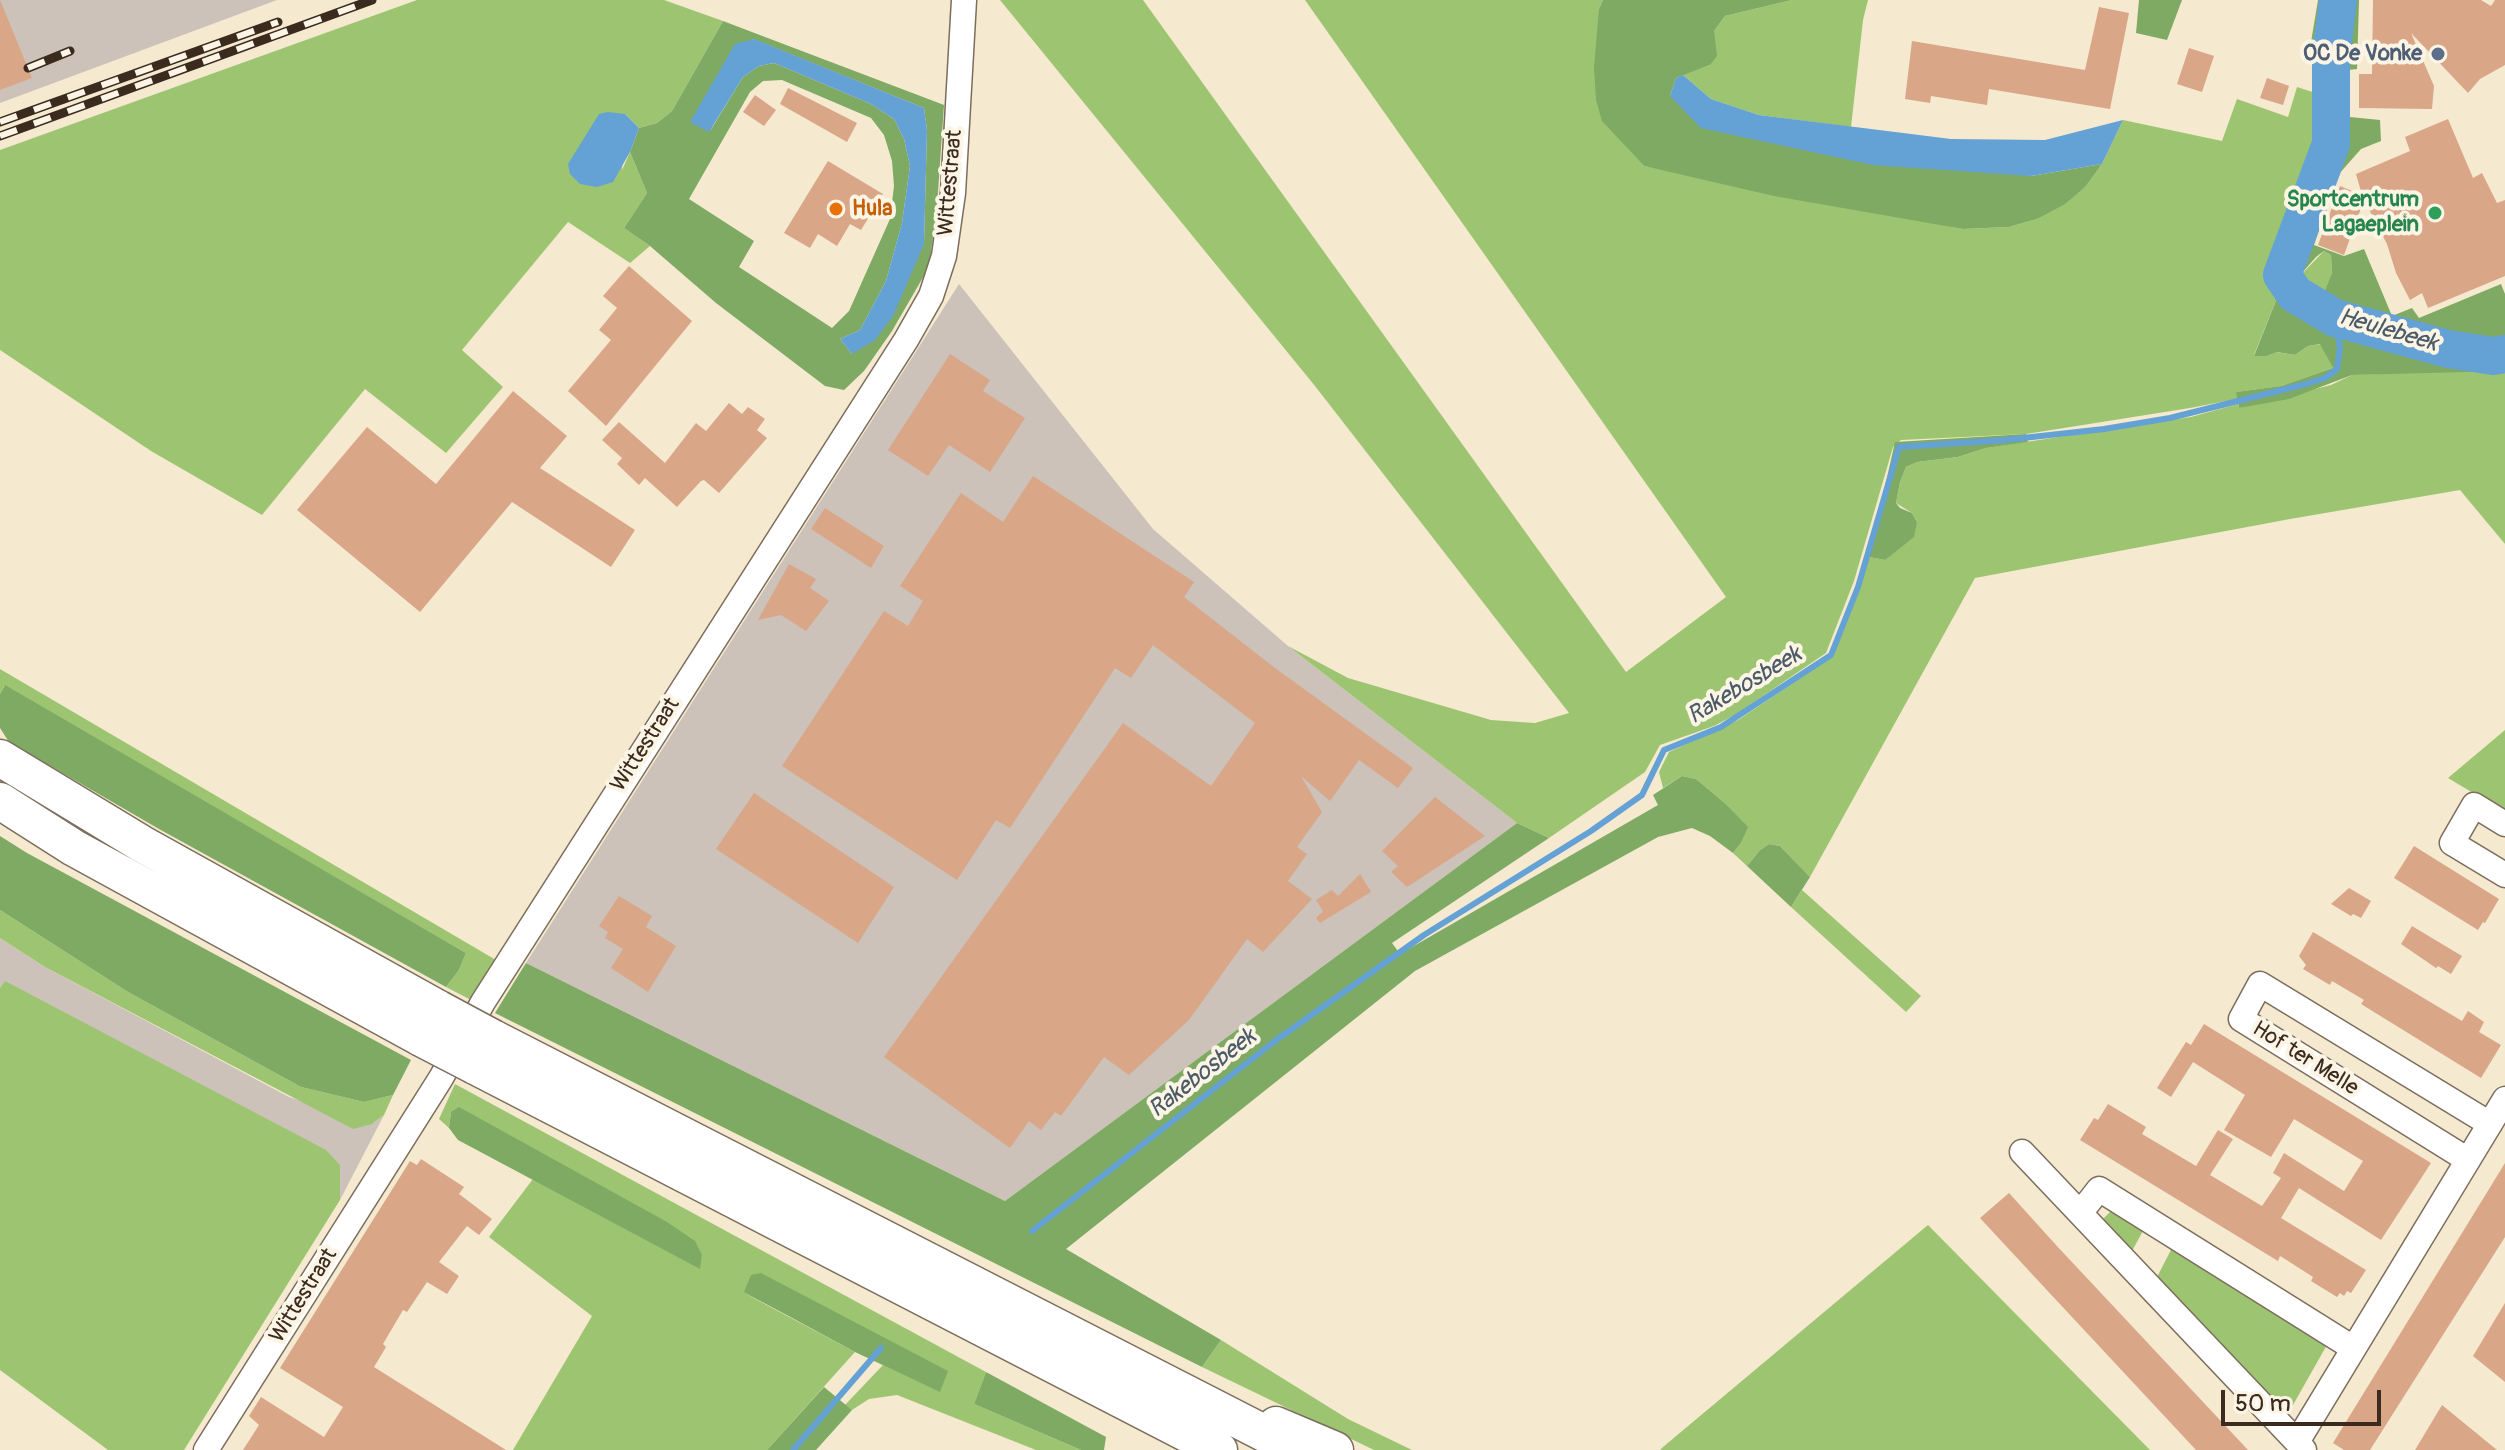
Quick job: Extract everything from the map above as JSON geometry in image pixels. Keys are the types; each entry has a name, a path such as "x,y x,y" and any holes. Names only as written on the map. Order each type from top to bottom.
{"highway":[{"path":"0,758 430,1024"},
{"path":"0,801 74,848 484,1052 1205,1445"},
{"path":"484,1052 1214,1406 1297,1450"},
{"path":"1214,1406 1287,1428 1335,1450"}],"street":[{"name":"Wittestraat","path":"206,1450 433,1091 491,988 906,340 931,296 944,256 953,193 964,0"},
{"path":"2505,824 2474,805 2452,843 2505,875"},
{"name":"Hof ter Melle","path":"2468,1160 2241,1019 2260,984 2490,1124"},
{"path":"2022,1152 2300,1446 2353,1348 2505,1099"},
{"path":"2081,1212 2099,1189 2353,1348"}],"shaded area":[{"path":"0,0 277,0 0,103"},
{"path":"959,284 1153,529 1288,646 1517,823 1005,1201 526,963"},
{"path":"0,938 45,967 289,1097 372,1124 384,1115 340,1200 340,1165 5,982 0,988"}],"green space":[{"path":"417,0 664,0 723,21 672,111 657,123 639,128 625,114 622,170 630,152 647,193 624,228 650,246 630,263 568,222 462,350 503,387 446,453 365,389 262,515 151,451 0,350 0,150"},
{"path":"1000,0 1143,0 1626,672 1726,597 1305,0 1603,0 1599,9 1603,121 1644,166 1963,229 2009,227 2037,219 2086,186 2102,164 2123,120 2222,141 2237,99 2288,117 2297,87 2325,96 2328,139 2321,159 2317,158 2277,268 2281,288 2254,355 2267,356 2276,352 2295,355 2308,346 2321,344 2333,368 2281,386 2237,392 2237,399 2190,408 2026,434 1901,440 1893,447 1854,581 1826,653 1735,715 1714,726 1660,745 1645,772 1549,838 1517,823 1288,646 1348,678 1491,720 1535,723 1569,713 1315,386"},
{"path":"1603,0 1792,0 1725,16 1714,31 1717,56 1710,65 1676,78 1670,96 2031,176 2102,164 2086,186 2065,204 2037,219 2009,227 1963,229 1774,196 1644,166 1602,121 1596,100 1594,67 1599,9"},
{"path":"1792,0 1868,0 1851,127 1759,115 1711,99 1683,75 1710,65 1714,31 1725,16"},
{"path":"2139,0 2182,0 2167,40 2136,33"},
{"path":"2318,0 2359,0 2357,69 2348,70 2350,117 2380,120 2381,141 2361,149 2338,175 2314,245 2344,256 2364,249 2392,316 2412,308 2419,318 2501,284 2505,294 2505,371 2352,375 2289,399 2239,408 2236,392 2281,386 2333,368 2320,344 2308,346 2295,355 2277,352 2254,356 2281,288 2297,304 2306,297 2321,301 2332,273 2331,255 2324,251 2294,282 2277,268 2317,157 2332,161 2337,48 2311,42"},
{"path":"723,21 944,105 929,267 892,331 864,371 844,390 825,386 624,228 647,193 630,152 639,128 657,123 672,111","holes":["753,39 924,108 927,130 924,244 852,354 840,339 860,330 886,281 902,223 910,166 904,139 894,119 871,104 774,63 759,66 743,77 710,131","782,80 871,118 884,135 892,161 894,186 890,219 849,311 832,328 739,267 754,241 689,199 750,92 763,81"]},
{"path":"2324,251 2331,255 2332,273 2322,301 2306,297 2294,282"},
{"path":"2505,371 2505,544 2460,490 1975,578 1810,877 1780,846 1769,844 1747,866 1733,853 1747,827 1696,779 1682,776 1663,788 1659,772 1669,752 1738,720 1832,657 1869,557 1885,560 1917,522 1912,513 1896,503 1906,467 1986,448 2191,417 2238,404 2239,408 2331,385 2352,375"},
{"path":"2026,434 2028,442 1917,462 1906,467 1896,503 1912,513 1917,522 1914,537 1885,560 1869,557 1895,442"},
{"path":"0,669 496,960 473,1001 446,987 459,970 466,953 4,686 0,694"},
{"path":"5,685 466,953 459,970 446,987 159,829 9,742 0,728 0,694"},
{"path":"2505,730 2505,812 2448,778"},
{"path":"1682,776 1696,779 1748,827 1733,853 1710,836 1692,828 1658,837 1415,971 1066,1249 1221,1340 1202,1367 495,1013 526,963 1005,1201 1517,823 1549,838 1392,943 1400,954 1658,805 1653,795"},
{"path":"0,836 411,1060 393,1095 364,1102 301,1087 128,992 0,910"},
{"path":"1769,844 1780,846 1810,877 1791,907 1747,866"},
{"path":"1802,890 1921,996 1906,1012 1791,907"},
{"path":"0,910 128,992 301,1087 364,1102 393,1095 384,1115 372,1124 353,1129 45,967 0,938"},
{"path":"5,981 326,1150 340,1165 340,1200 184,1450 108,1450 0,1370 0,988"},
{"path":"455,1084 986,1372 974,1404 1081,1450 1036,1450 897,1395 869,1399 852,1410 845,1405 883,1365 939,1391 744,1293 855,1352 767,1450 513,1450 592,1316 489,1237 533,1179 699,1268 702,1255 451,1112 449,1128 439,1119"},
{"path":"459,1107 667,1222 695,1241 702,1255 700,1269 458,1140 449,1128 451,1112"},
{"path":"2112,1210 2144,1229 2132,1251 2102,1220"},
{"path":"1928,1225 2150,1450 1660,1450 1663,1447"},
{"path":"2173,1246 2328,1343 2293,1405 2281,1410 2157,1277"},
{"path":"761,1273 948,1371 940,1392 855,1352 744,1292 751,1275"},
{"path":"1221,1340 1348,1419 1412,1450 1374,1450 1202,1367"},
{"path":"986,1372 1106,1437 1104,1450 1081,1450 974,1404"},
{"path":"824,1387 852,1410 816,1450 767,1450"}],"water":[{"path":"754,39 924,108 927,130 924,244 893,316 875,340 852,354 840,339 860,330 886,281 902,223 910,166 904,139 894,119 871,104 774,63 759,66 743,77 709,132 690,122 735,44"},
{"path":"1683,75 1711,99 1759,115 1951,139 2045,140 2123,120 2102,164 2031,176 1873,165 1701,128 1670,96 1676,78"},
{"path":"599,114 625,114 639,128 630,152 613,182 597,187 580,184 570,174 568,164"}],"building":[{"path":"0,0 32,78 0,90"},
{"name":"OC De Vonke","path":"2373,0 2481,0 2491,6 2495,0 2505,0 2505,65 2480,79 2468,93 2411,33 2434,86 2432,109 2359,108 2359,74 2372,74"},
{"path":"2099,7 2129,13 2110,109 1989,89 1987,105 1931,96 1930,103 1905,99 1912,41 2085,70"},
{"path":"2189,48 2214,56 2202,92 2177,84"},
{"path":"2267,78 2289,86 2283,105 2260,98"},
{"path":"788,88 857,123 847,142 780,104"},
{"path":"755,95 776,110 764,126 743,112"},
{"name":"Sportcentrum Lagaeplein","path":"2448,119 2473,178 2482,173 2497,203 2505,200 2505,276 2428,308 2422,293 2410,300 2396,273 2387,244 2364,200 2344,255 2318,245 2340,186 2362,195 2356,174 2410,151 2405,137"},
{"name":"Hula","path":"828,161 883,194 861,230 850,224 837,246 818,234 810,248 784,233"},
{"path":"629,266 692,321 606,426 568,391 611,340 599,330 617,308 603,296"},
{"path":"950,354 990,380 983,391 1025,418 990,472 949,445 928,476 888,450"},
{"path":"513,391 567,436 540,468 635,530 611,567 512,502 420,612 297,510 367,427 436,484"},
{"path":"729,403 742,414 748,407 765,419 757,430 767,438 719,493 704,480 701,481 677,507 645,478 639,485 617,464 622,458 602,440 619,422 665,463 696,423 706,431"},
{"path":"1033,476 1194,582 1184,597 1275,668 1413,768 1398,788 1359,760 1330,801 1301,776 1322,812 1297,847 1307,854 1288,881 1312,899 1263,952 1247,939 1189,1020 1129,1075 1104,1057 1061,1116 1055,1112 1041,1130 1029,1121 1010,1148 884,1057 1123,723 1211,786 1255,723 1153,645 1131,678 1115,668 1010,828 996,820 957,880 782,766 884,611 908,626 923,601 900,586 961,493 1003,522"},
{"path":"825,508 884,546 871,568 811,529"},
{"path":"789,564 816,579 810,588 829,601 806,631 781,615 758,620"},
{"path":"754,793 894,887 858,943 716,849"},
{"path":"1435,797 1485,836 1407,887 1391,872 1398,866 1382,851"},
{"path":"2414,846 2499,899 2478,930 2394,878"},
{"path":"1360,874 1371,892 1320,923 1316,918 1323,911 1316,900 1332,890 1338,896"},
{"path":"2349,888 2371,901 2361,918 2351,916 2331,904"},
{"path":"619,896 652,916 646,927 676,946 648,992 611,968 623,949 605,938 608,932 599,926"},
{"path":"2412,926 2462,956 2451,974 2438,966 2436,968 2401,944"},
{"path":"2313,932 2462,1021 2468,1011 2484,1022 2479,1032 2501,1045 2481,1078 2361,1004 2364,1000 2332,981 2330,985 2303,969 2306,965 2299,956"},
{"path":"2204,1024 2431,1163 2381,1240 2299,1188 2281,1218 2366,1270 2351,1293 2347,1291 2344,1296 2340,1293 2337,1297 2311,1281 2313,1277 2285,1259 2280,1256 2278,1261 2080,1140 2094,1118 2098,1120 2108,1104 2146,1127 2142,1134 2196,1166 2218,1130 2233,1139 2210,1175 2262,1206 2281,1178 2273,1173 2284,1153 2344,1191 2363,1161 2294,1119 2271,1157 2224,1130 2245,1095 2193,1062 2171,1097 2157,1088 2186,1042 2191,1045"},
{"path":"421,1159 464,1187 459,1194 492,1219 479,1235 467,1226 439,1262 459,1276 447,1294 427,1282 407,1312 403,1310 383,1344 386,1347 374,1367 506,1450 243,1450 259,1425 249,1416 261,1397 324,1437 343,1407 280,1368 410,1161 417,1165"},
{"path":"2505,1163 2505,1237 2370,1450 2344,1450 2333,1443"},
{"path":"2009,1193 2248,1450 2196,1450 2044,1287 1980,1218"},
{"path":"2505,1303 2505,1382 2473,1356"},
{"path":"2442,1405 2497,1450 2415,1450"}],"waterway":[{"name":"Heulebeek","path":"2338,0 2331,58 2331,144 2282,275 2295,294 2335,318 2448,349 2493,356 2505,354"},
{"name":"Rakebosbeek","path":"1032,1231 1275,1041 1424,935 1591,831 1642,795 1664,750 1721,727 1831,655 1858,587 1899,447 2104,429 2170,418 2306,384 2325,378 2337,369 2340,348 2335,318"},
{"name":"Rakebosbeek","path":"793,1450 881,1348"}],"railway":[{"path":"0,136 372,0"},
{"path":"0,122 278,22"},
{"path":"28,68 70,51"}],"place":[{"name":"OC De Vonke","path":"2438,54"},
{"name":"Hula","path":"836,209"},
{"name":"Sportcentrum Lagaeplein","path":"2435,213"}]}
